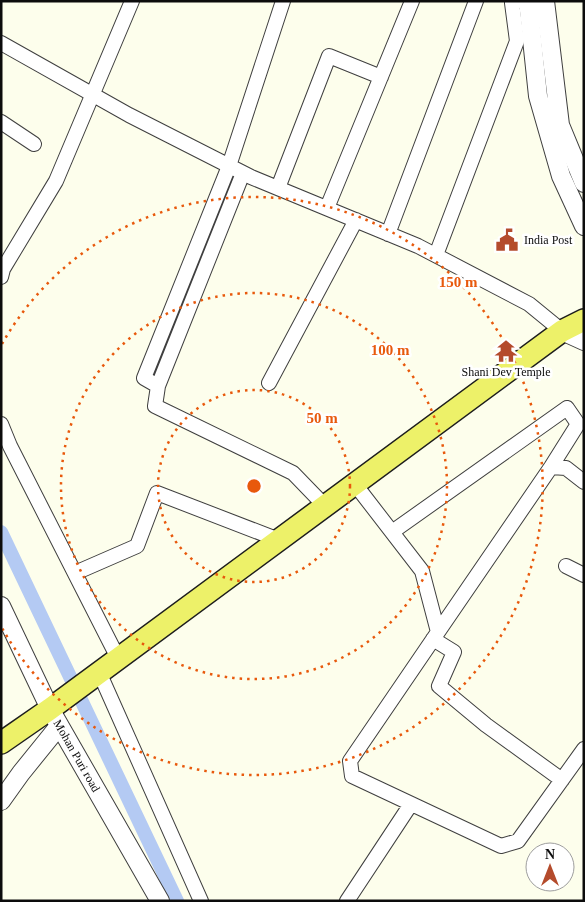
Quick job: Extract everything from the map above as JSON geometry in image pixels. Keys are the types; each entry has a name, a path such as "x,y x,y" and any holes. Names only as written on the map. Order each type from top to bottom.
{"main road":[{"path":"99,678 118,658 178,619 361,492 578,333"},
{"path":"1,753 59,711 99,678 325,506 578,333"},
{"path":"1,743 59,711"}],"street":[{"path":"1,278 4,269 56,181 132,1"},
{"path":"158,386 144,378 229,166 283,1"},
{"path":"327,208 412,1"},
{"path":"388,234 476,1"},
{"path":"436,255 517,41 512,3 518,1"},
{"path":"528,1 538,96 560,176 584,226"},
{"path":"546,1 560,125 584,183"},
{"path":"1,43 93,96 229,166 436,255 529,304 578,333"},
{"path":"278,188 329,56 381,77"},
{"path":"1,122 34,144"},
{"path":"243,173 158,386 155,406 293,473 325,506"},
{"path":"269,382 356,220"},
{"path":"392,532 567,408 578,424 551,467 350,761 352,776 501,846 518,841 584,749"},
{"path":"1,424 10,446 118,658"},
{"path":"551,467 566,468 584,482"},
{"path":"361,492 422,571 435,635 454,652 439,686 486,725 562,780"},
{"path":"75,573 137,546 157,493 279,540"},
{"path":"566,566 584,575"},
{"name":"Mohan Puri road","path":"1,606 160,901"},
{"path":"99,678 201,901"},
{"path":"1,801 21,773 59,711"},
{"path":"347,901 411,804"}],"waterway":[{"path":"1,532 177,901"}],"place":[{"name":"India Post","path":"507,240"},
{"name":"Shani Dev Temple","path":"506,351"}]}
